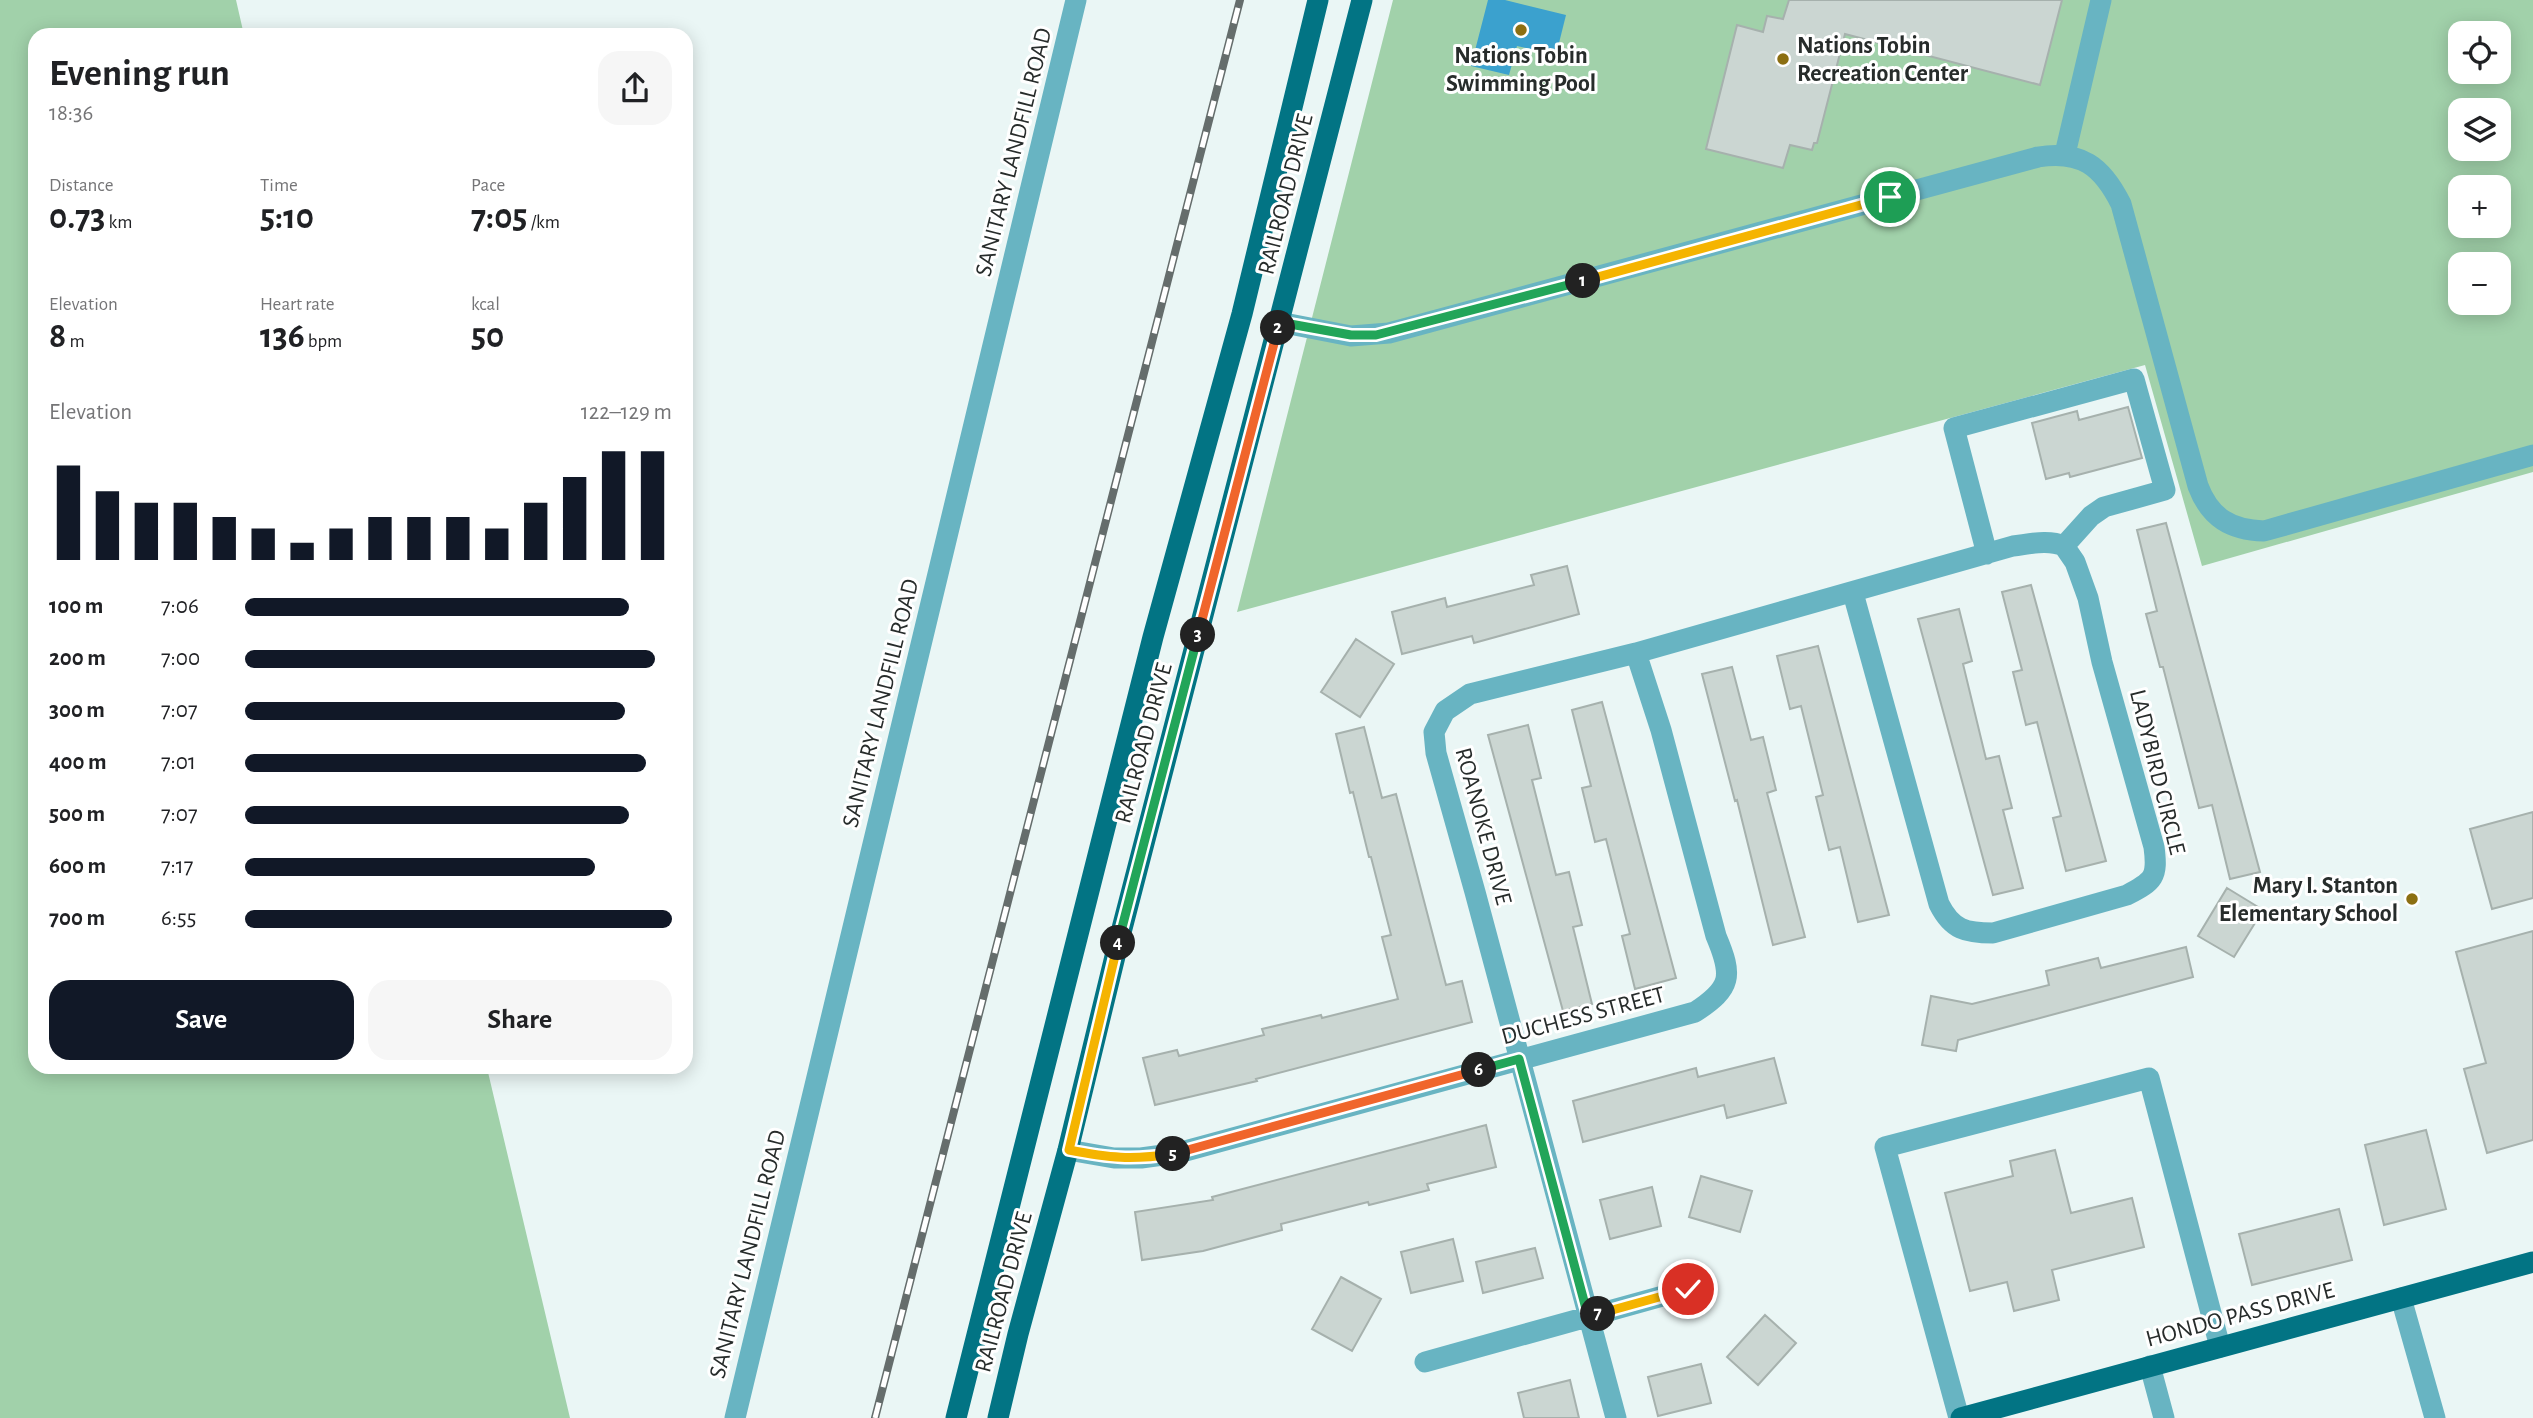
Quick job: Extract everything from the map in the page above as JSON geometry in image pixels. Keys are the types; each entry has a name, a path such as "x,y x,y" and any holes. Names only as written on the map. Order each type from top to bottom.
{"main road":[{"name":"RAILROAD DRIVE","path":"956,1418 1153,637 1242,314 1318,0"},
{"name":"RAILROAD DRIVE","path":"998,1418 1018,1334 1069,1150 1118,944 1362,0"},
{"path":"1242,314 1279,322"},
{"name":"HONDO PASS DRIVE","path":"1960,1418 2533,1262"}],"street":[{"name":"SANITARY LANDFILL ROAD","path":"734,1418 1076,0"},
{"path":"2065,154 2101,0"},
{"path":"1279,322 1351,335 1390,333 2038,157 2065,154 2080,158 2095,169 2107,181 2121,204 2199,486 2207,505 2220,519 2240,529 2264,531 2533,455"},
{"path":"1987,554 1954,428 2134,379 2165,490 2104,507 2091,516 2064,546"},
{"name":"ROANOKE DRIVE","path":"1616,1418 1436,753 1436,724 1444,711 1470,694 1636,653 2013,547 2045,542 2056,542 2064,546"},
{"name":"LADYBIRD CIRCLE","path":"1853,593 1939,904 1944,915 1956,927 1976,933 1993,933 2127,895 2144,887 2155,875 2154,847 2102,662 2088,598 2075,562 2064,546"},
{"name":"DUCHESS STREET","path":"1069,1150 1114,1158 1141,1158 1178,1153 1695,1012 1716,998 1728,977 1725,956 1716,936 1661,730 1636,653"},
{"path":"1960,1418 1885,1147 2149,1078 2220,1347"},
{"path":"1425,1362 1688,1289"},
{"path":"2400,1298 2435,1418"},
{"path":"2150,1366 2164,1418"}],"green space":[{"path":"0,0 236,0 242,28 28,28 28,1074 488,1074 570,1418 0,1418"},
{"path":"1393,0 2533,0 2533,472 2202,566 2145,365 1237,612"}],"water":[{"name":"Nations Tobin Swimming Pool","path":"1488,0 1505,0 1566,15 1556,55 1517,46 1509,75 1471,66"}],"building":[{"name":"Nations Tobin Recreation Center","path":"1789,0 2062,0 2040,85 1845,34 1817,143 1814,143 1812,150 1790,145 1783,168 1706,149 1737,25 1763,32 1767,16 1783,19"},
{"path":"2128,407 2142,458 2070,477 2069,473 2046,479 2032,423 2077,411 2079,420"},
{"path":"2166,523 2260,872 2230,879 2212,805 2199,808 2163,667 2160,667 2146,614 2157,611 2137,530"},
{"path":"1567,566 1579,614 1474,643 1472,636 1402,654 1392,612 1445,598 1447,607 1534,585 1531,575"},
{"path":"2031,585 2106,861 2066,871 2053,818 2061,816 2037,722 2026,725 2013,672 2022,670 2002,592"},
{"path":"1959,609 1972,661 1963,664 1986,759 1999,756 2012,808 2003,810 2023,888 1993,895 1918,619"},
{"path":"1356,639 1394,664 1360,717 1321,692"},
{"path":"1818,646 1889,915 1858,922 1840,847 1829,850 1816,797 1823,795 1801,706 1790,709 1777,656"},
{"path":"1732,667 1751,740 1763,737 1776,790 1767,793 1805,937 1773,945 1702,674"},
{"path":"1602,702 1676,978 1635,989 1622,936 1630,934 1606,839 1595,842 1582,788 1591,786 1572,710"},
{"path":"1528,725 1541,778 1532,780 1556,875 1569,872 1582,925 1573,927 1592,1004 1563,1011 1488,735"},
{"path":"1364,727 1382,798 1396,794 1446,985 1462,981 1472,1022 1256,1079 1257,1081 1155,1105 1143,1058 1177,1050 1179,1056 1264,1035 1262,1029 1321,1015 1322,1018 1398,999 1382,937 1391,935 1336,734"},
{"path":"2533,812 2533,898 2492,909 2470,829"},
{"path":"2227,888 2263,910 2234,957 2198,936"},
{"path":"2533,931 2533,1140 2487,1153 2464,1069 2486,1063 2456,952"},
{"path":"2186,947 2193,977 1958,1040 1956,1051 1922,1045 1931,996 1972,1004 2049,985 2046,971 2098,958 2101,968"},
{"path":"1774,1058 1786,1103 1727,1118 1724,1105 1583,1142 1573,1101 1696,1068 1698,1077"},
{"path":"1486,1125 1496,1167 1427,1184 1429,1190 1281,1224 1282,1230 1203,1251 1142,1260 1135,1212 1213,1200 1212,1197"},
{"path":"2426,1130 2446,1209 2384,1225 2365,1145"},
{"path":"2055,1150 2071,1213 2132,1198 2144,1247 2052,1270 2059,1300 2014,1311 2007,1282 1970,1291 1945,1193 2013,1176 2010,1161"},
{"path":"1701,1176 1752,1191 1740,1232 1689,1217"},
{"path":"1652,1187 1661,1226 1610,1239 1600,1200"},
{"path":"2339,1209 2352,1260 2252,1285 2239,1234"},
{"path":"1453,1239 1463,1281 1411,1293 1401,1252"},
{"path":"1535,1248 1543,1278 1483,1293 1476,1262"},
{"path":"1341,1277 1381,1299 1352,1351 1312,1329"},
{"path":"1765,1315 1796,1343 1758,1385 1727,1357"},
{"path":"1701,1364 1711,1403 1658,1416 1648,1377"},
{"path":"1570,1380 1579,1418 1524,1418 1518,1393"}],"railway":[{"path":"875,1418 1240,0"}],"place":[{"name":"Nations Tobin Swimming Pool","path":"1521,30"},
{"name":"Nations Tobin Recreation Center","path":"1783,59"},
{"name":"Mary I. Stanton Elementary School","path":"2412,899"}],"route":[{"path":"1688,1289 1588,1316 1519,1059 1178,1153 1141,1158 1114,1158 1069,1150 1118,944 1279,322 1351,335 1390,333 1890,197"}]}
